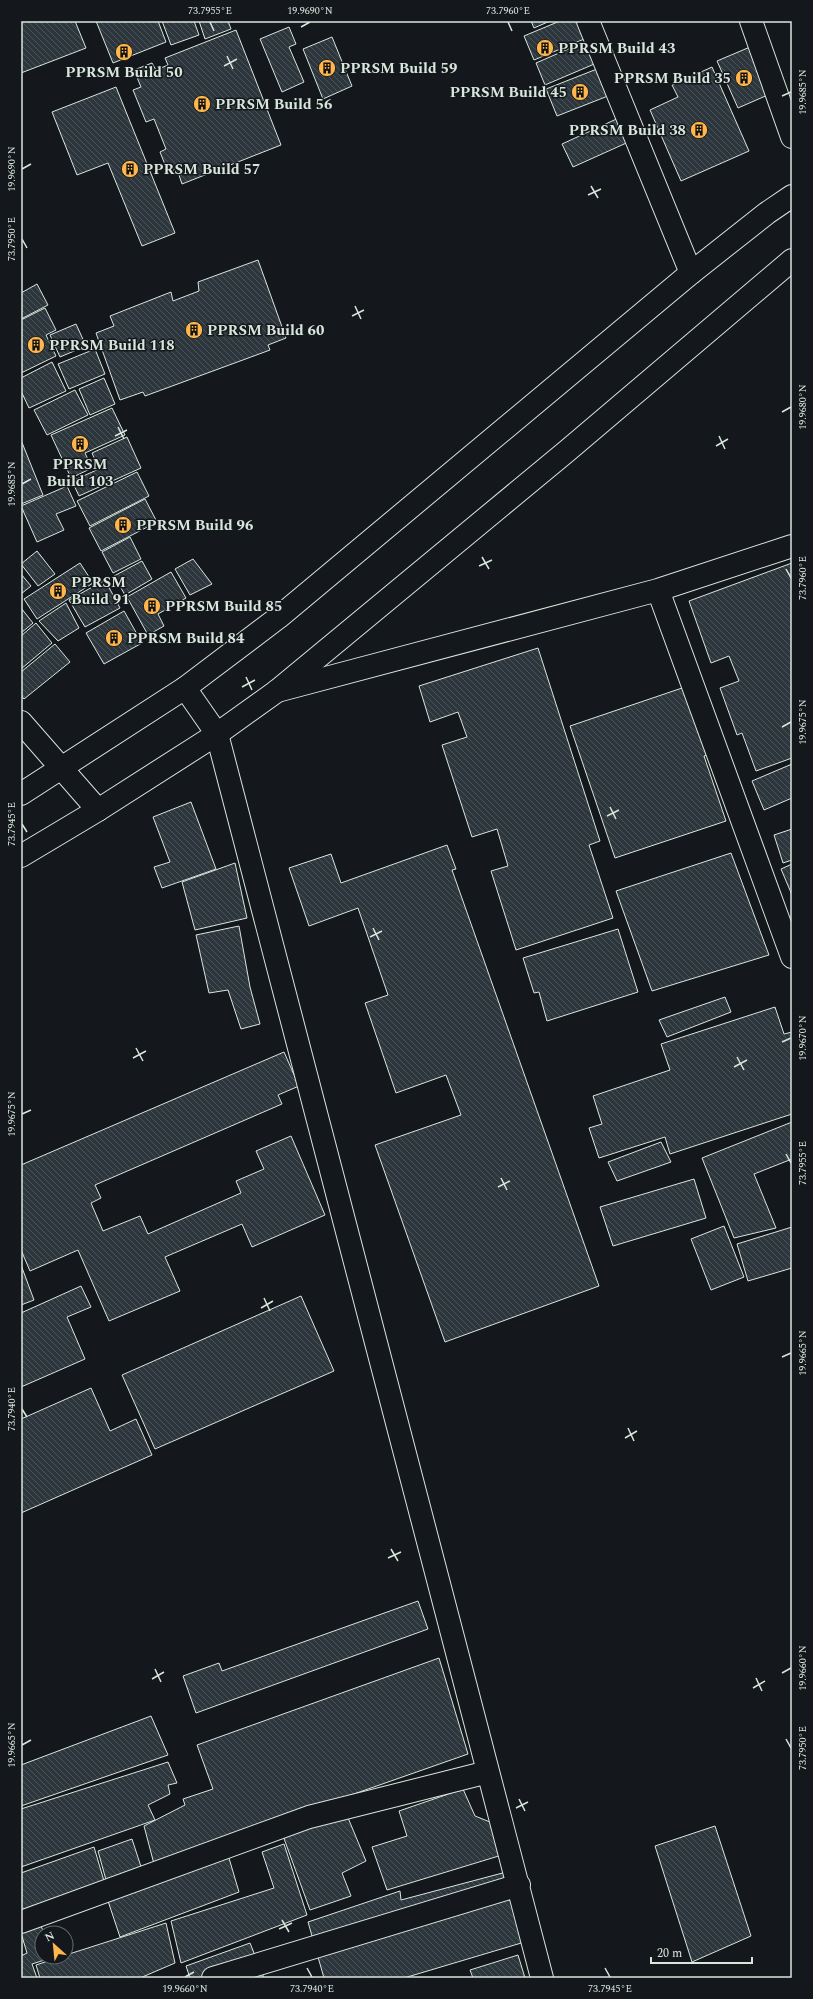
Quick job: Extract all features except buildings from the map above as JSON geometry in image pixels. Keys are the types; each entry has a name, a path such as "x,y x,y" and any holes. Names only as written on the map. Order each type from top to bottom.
{"street":[{"path":"588,21 692,273"},
{"path":"751,21 792,137"},
{"path":"21,794 185,688 279,617 692,273 767,213 792,196"},
{"path":"21,856 98,810 217,734 277,691 573,446 792,260"},
{"path":"277,691 658,590 792,546"},
{"path":"658,590 792,957"},
{"path":"185,688 217,734 488,1772 519,1885 542,1978"},
{"path":"21,722 98,810"},
{"path":"21,1922 309,1817 488,1772"},
{"path":"213,1978 519,1885"}],"place":[{"name":"PPRSM Build 43","path":"545,48"},
{"name":"PPRSM Build 50","path":"124,52"},
{"name":"PPRSM Build 59","path":"327,68"},
{"name":"PPRSM Build 35","path":"744,78"},
{"name":"PPRSM Build 45","path":"580,92"},
{"name":"PPRSM Build 56","path":"202,104"},
{"name":"PPRSM Build 38","path":"699,130"},
{"name":"PPRSM Build 57","path":"130,169"},
{"name":"PPRSM Build 60","path":"194,330"},
{"name":"PPRSM Build 118","path":"36,345"},
{"name":"PPRSM Build 103","path":"80,444"},
{"name":"PPRSM Build 96","path":"123,525"},
{"name":"PPRSM Build 91","path":"58,591"},
{"name":"PPRSM Build 85","path":"152,606"},
{"name":"PPRSM Build 84","path":"114,638"}]}
